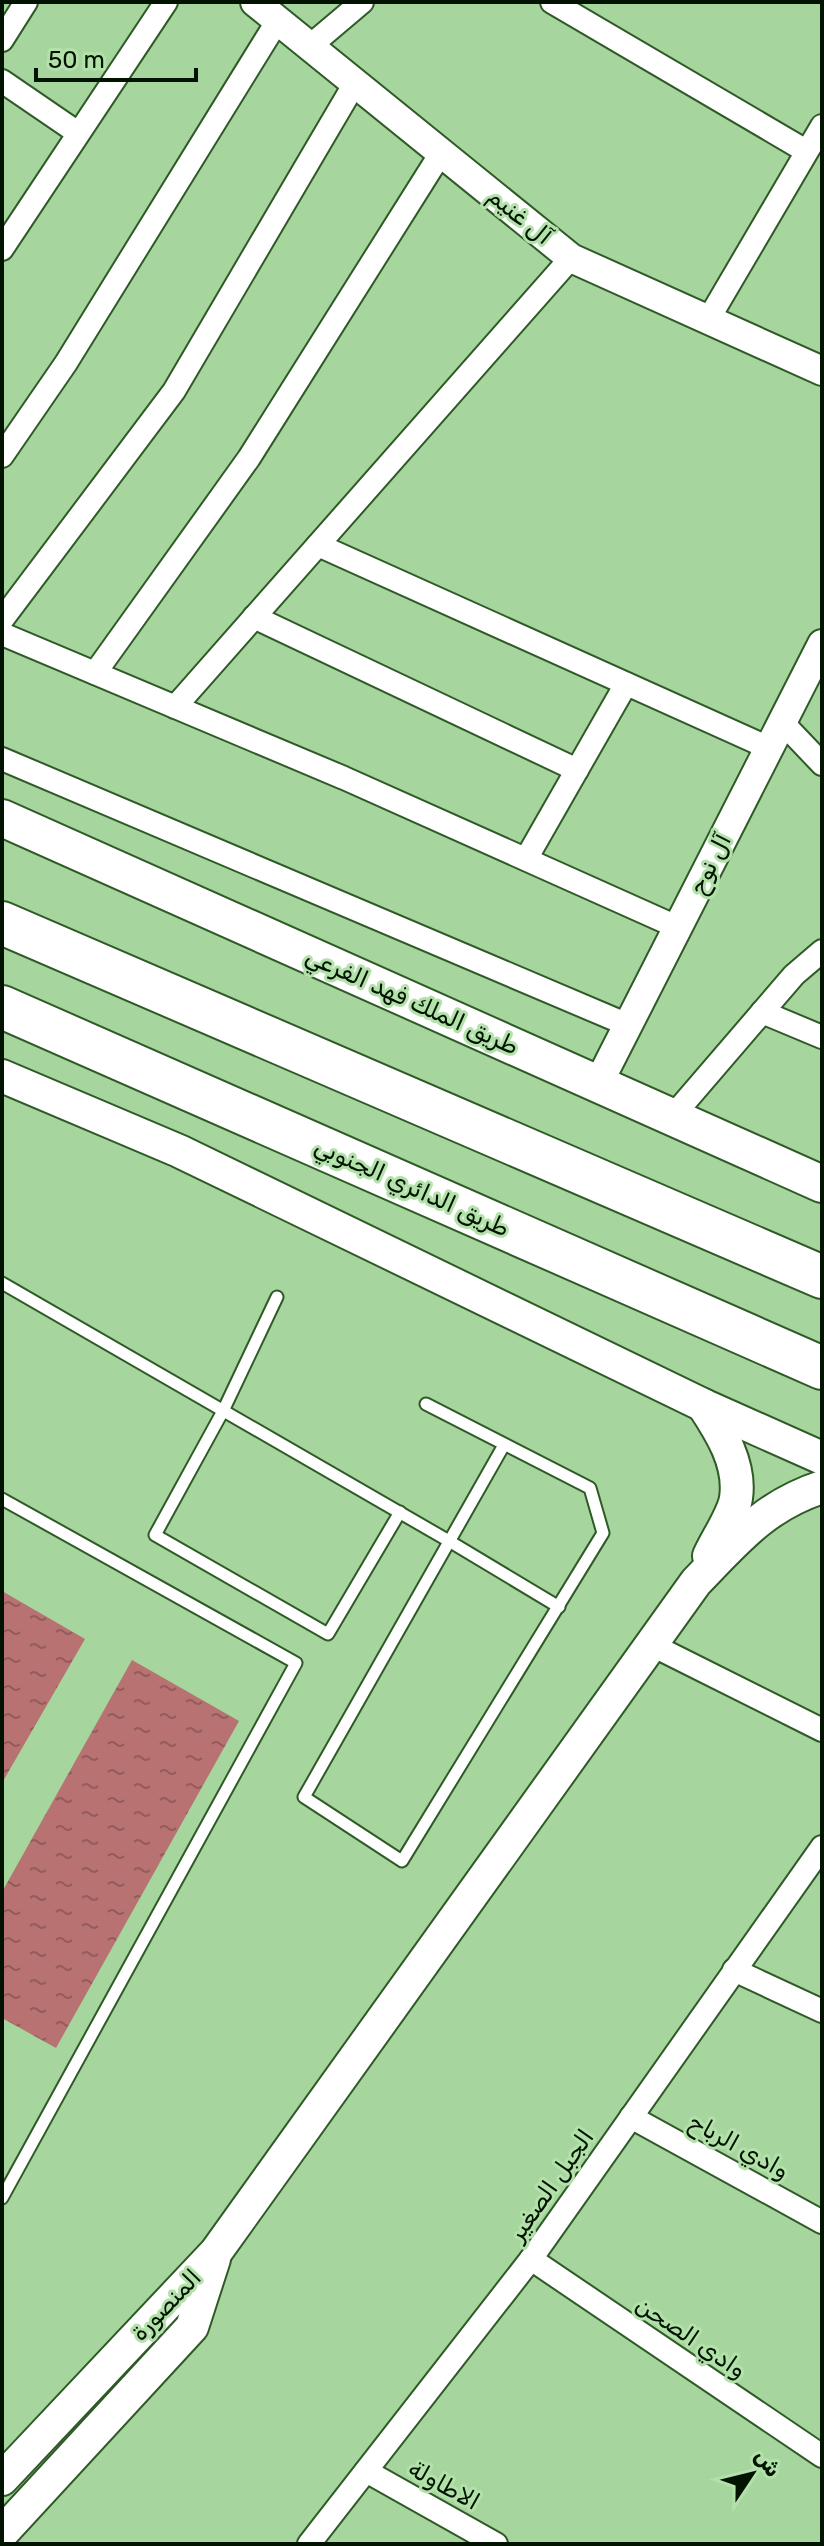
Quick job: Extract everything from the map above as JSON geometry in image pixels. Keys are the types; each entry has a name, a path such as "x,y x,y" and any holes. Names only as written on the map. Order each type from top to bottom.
{"highway":[{"path":"2,923 822,1277"},
{"name":"طريق الدائري الجنوبي","path":"2,1007 822,1368"},
{"path":"673,1212 822,1260"},
{"path":"578,1261 822,1390"}],"main road":[{"name":"طريق الملك فهد الفرعي","path":"2,818 822,1184"},
{"path":"2,1076 179,1151 703,1405 822,1458"},
{"path":"216,2252 696,1582 736,1499 734,1465 722,1433 703,1405"},
{"path":"696,1582 757,1520 786,1502 822,1487"},
{"name":"المنصورة","path":"2,2479 216,2252"},
{"name":"المنصورة","path":"2,2533 192,2327 216,2252"}],"street":[{"path":"2,40 26,2"},
{"path":"2,249 166,2"},
{"name":"آل غنيم","path":"255,2 571,258 822,371"},
{"path":"310,46 362,2"},
{"path":"552,2 806,151"},
{"path":"2,456 66,363 278,20"},
{"path":"2,81 78,133"},
{"path":"2,620 174,391 355,83"},
{"path":"708,320 822,126"},
{"path":"95,673 249,458 441,153"},
{"path":"175,707 571,258"},
{"path":"318,545 769,748"},
{"path":"254,617 577,770"},
{"path":"2,634 344,778 677,927"},
{"name":"آل نوح","path":"598,1084 782,722 812,678 822,644"},
{"path":"526,859 626,684"},
{"path":"782,722 822,764"},
{"path":"2,759 628,1025"},
{"path":"672,1117 794,975 822,951"},
{"path":"762,1012 822,1037"},
{"path":"652,1645 822,1730"},
{"name":"الجبل الصغير","path":"309,2544 531,2259 822,1847"},
{"path":"734,1970 822,2011"},
{"name":"وادي الرباح","path":"631,2117 822,2222"},
{"name":"وادي الصحن","path":"531,2259 822,2456"},
{"name":"الاطاولة","path":"366,2471 496,2544"}],"lane":[{"path":"2,1283 559,1607"},
{"path":"277,1297 223,1411 155,1535 328,1634 400,1512"},
{"path":"426,1404 590,1488 603,1533 402,1861 304,1797 504,1445"},
{"path":"2,1499 296,1663 4,2191"}],"water":[{"path":"2,1591 85,1639 2,1783"},
{"path":"132,1660 239,1721 56,2048 2,2018 2,1892"}]}
